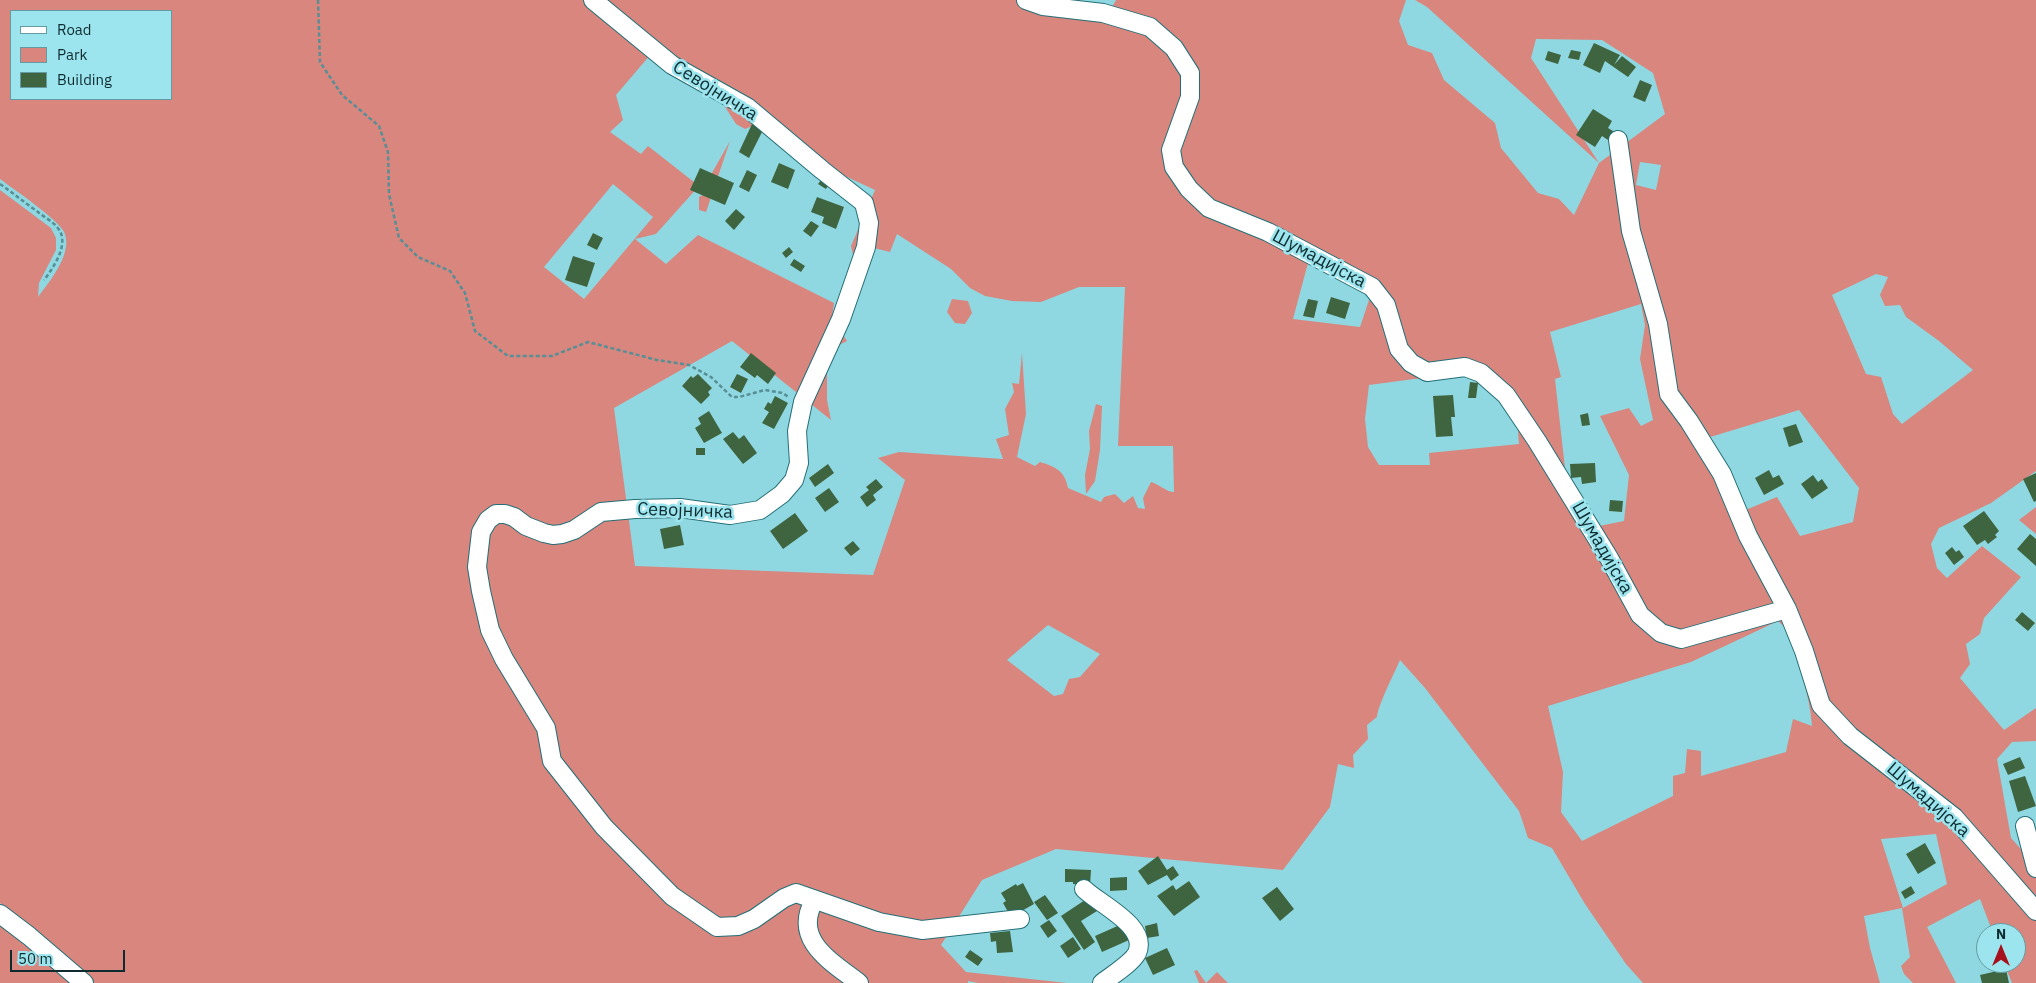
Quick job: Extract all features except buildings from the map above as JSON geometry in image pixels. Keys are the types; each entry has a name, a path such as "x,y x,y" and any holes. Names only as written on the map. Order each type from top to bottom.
{"street":[{"name":"Севојничка","path":"593,0 672,65 746,107 864,203 869,223 866,248 840,319 803,402 797,431 799,463 794,480 782,494 760,510 730,515 680,508 601,512 574,530 553,535 526,526 514,517 496,514 488,520 481,532 477,567 490,630 504,659 546,728 552,761 604,827 672,896 717,927 738,926 754,919 784,898 796,893 814,901"},
{"name":"Шумадијска","path":"1026,0 1043,6 1103,14 1150,27 1174,48 1190,73 1190,97 1172,150 1174,167 1190,188 1209,208 1268,232 1372,287 1386,305 1400,349 1411,363 1427,372 1465,367 1482,373 1506,395 1610,558 1640,615 1661,633 1680,639 1787,609"},
{"name":"Шумадијска","path":"1618,140 1631,230 1658,324 1669,394 1689,421 1722,474 1748,536 1787,609 1804,651 1821,705 1850,736 1954,817 2036,911"},
{"path":"2025,826 2036,868"},
{"path":"1084,889 1130,925 1138,940 1137,953 1120,970 1102,983"},
{"path":"859,983 827,958 812,943 807,924 809,910 814,901 879,922 922,930 1020,919"},
{"path":"0,914 84,983"}],"path":[{"path":"318,0 320,62 342,95 379,126 388,152 389,194 399,238 418,258 450,271 465,293 475,331 508,356 552,356 588,342 656,360 689,365 712,377 732,397 764,390 783,392 795,402 800,417"},
{"path":"0,184 52,223 60,232 62,241 60,252 56,263 44,280"}],"green space":[{"path":"0,0 584,0 588,7 602,0 1080,0 1079,5 1111,9 1116,0 1406,0 1399,21 1408,45 1432,53 1444,80 1495,123 1501,148 1538,193 1559,199 1574,215 1599,163 1427,7 1415,0 2036,0 2036,471 1991,503 1939,528 1931,544 1937,568 1947,578 1982,546 2021,577 1984,618 1980,634 1966,644 1970,664 1960,678 2004,730 2036,708 2036,741 2012,742 1997,759 2011,838 2036,866 2036,983 2012,983 2008,973 2026,973 2026,923 1989,923 1980,899 1927,927 1956,983 1913,983 1904,974 1901,966 1910,957 1902,908 1864,916 1870,948 1880,983 1643,983 1626,964 1585,904 1552,848 1528,838 1519,811 1425,688 1400,660 1383,697 1377,717 1367,725 1368,739 1353,755 1354,768 1338,764 1330,807 1283,870 1056,849 982,880 941,945 966,972 1067,983 978,983 968,981 968,983 93,983 0,903 0,190 51,228 56,238 56,250 39,283 38,297 58,268 65,251 65,234 55,221 0,179","holes":["1536,39 1602,40 1653,73 1665,114 1599,163 1531,58","651,54 720,99 736,124 745,129 772,118 774,143 875,190 851,246 855,264 874,248 890,252 897,234 951,269 970,288 985,296 1012,301 1041,302 1079,287 1125,287 1118,446 1173,446 1174,492 1151,482 1143,498 1145,509 1138,508 1133,496 1124,503 1115,494 1104,497 1101,502 1068,488 1065,477 1055,468 1040,462 1035,466 1017,457 1026,414 1022,353 1019,384 1012,383 1014,392 1005,409 1009,435 996,439 1003,459 899,452 878,458 905,480 873,575 635,566 614,408 732,341 831,420 827,400 827,373 823,366 833,358 835,347 847,341 832,317 834,303 698,235 666,264 635,239 656,234 699,186 648,146 641,154 610,132 623,120 616,95","1640,162 1661,165 1656,190 1636,185","613,184 653,217 584,299 544,267","1308,263 1371,294 1360,327 1293,319","1876,274 1888,277 1880,295 1885,306 1900,305 1906,317 1939,341 1973,370 1902,424 1893,414 1881,377 1866,374 1832,295","1641,304 1645,325 1640,359 1653,420 1641,426 1629,408 1600,416 1629,475 1624,521 1594,527 1566,477 1555,379 1561,377 1550,332","1472,376 1517,419 1519,444 1429,453 1430,465 1379,465 1368,447 1365,419 1369,385 1414,379","1799,410 1859,488 1853,522 1800,536 1777,497 1743,511 1707,438","1778,621 1794,636 1809,703 1812,726 1793,719 1786,752 1701,776 1701,751 1687,749 1685,773 1673,776 1673,796 1582,841 1561,812 1563,772 1548,706 1691,662","1048,625 1100,654 1080,677 1069,679 1063,694 1054,696 1007,660","1936,834 1947,884 1903,908 1881,839"]},
{"path":"730,141 706,212 699,210 699,197 708,192 708,180"},
{"path":"952,299 968,301 972,313 965,324 955,323 947,312"},
{"path":"1096,404 1102,406 1100,450 1095,481 1086,494 1085,475 1090,449 1089,431"},
{"path":"2036,507 2036,534 2019,520"},
{"path":"0,920 74,983 0,983"},
{"path":"1197,970 1206,983 1199,983 1194,971"},
{"path":"1217,972 1228,983 1206,983"}]}
